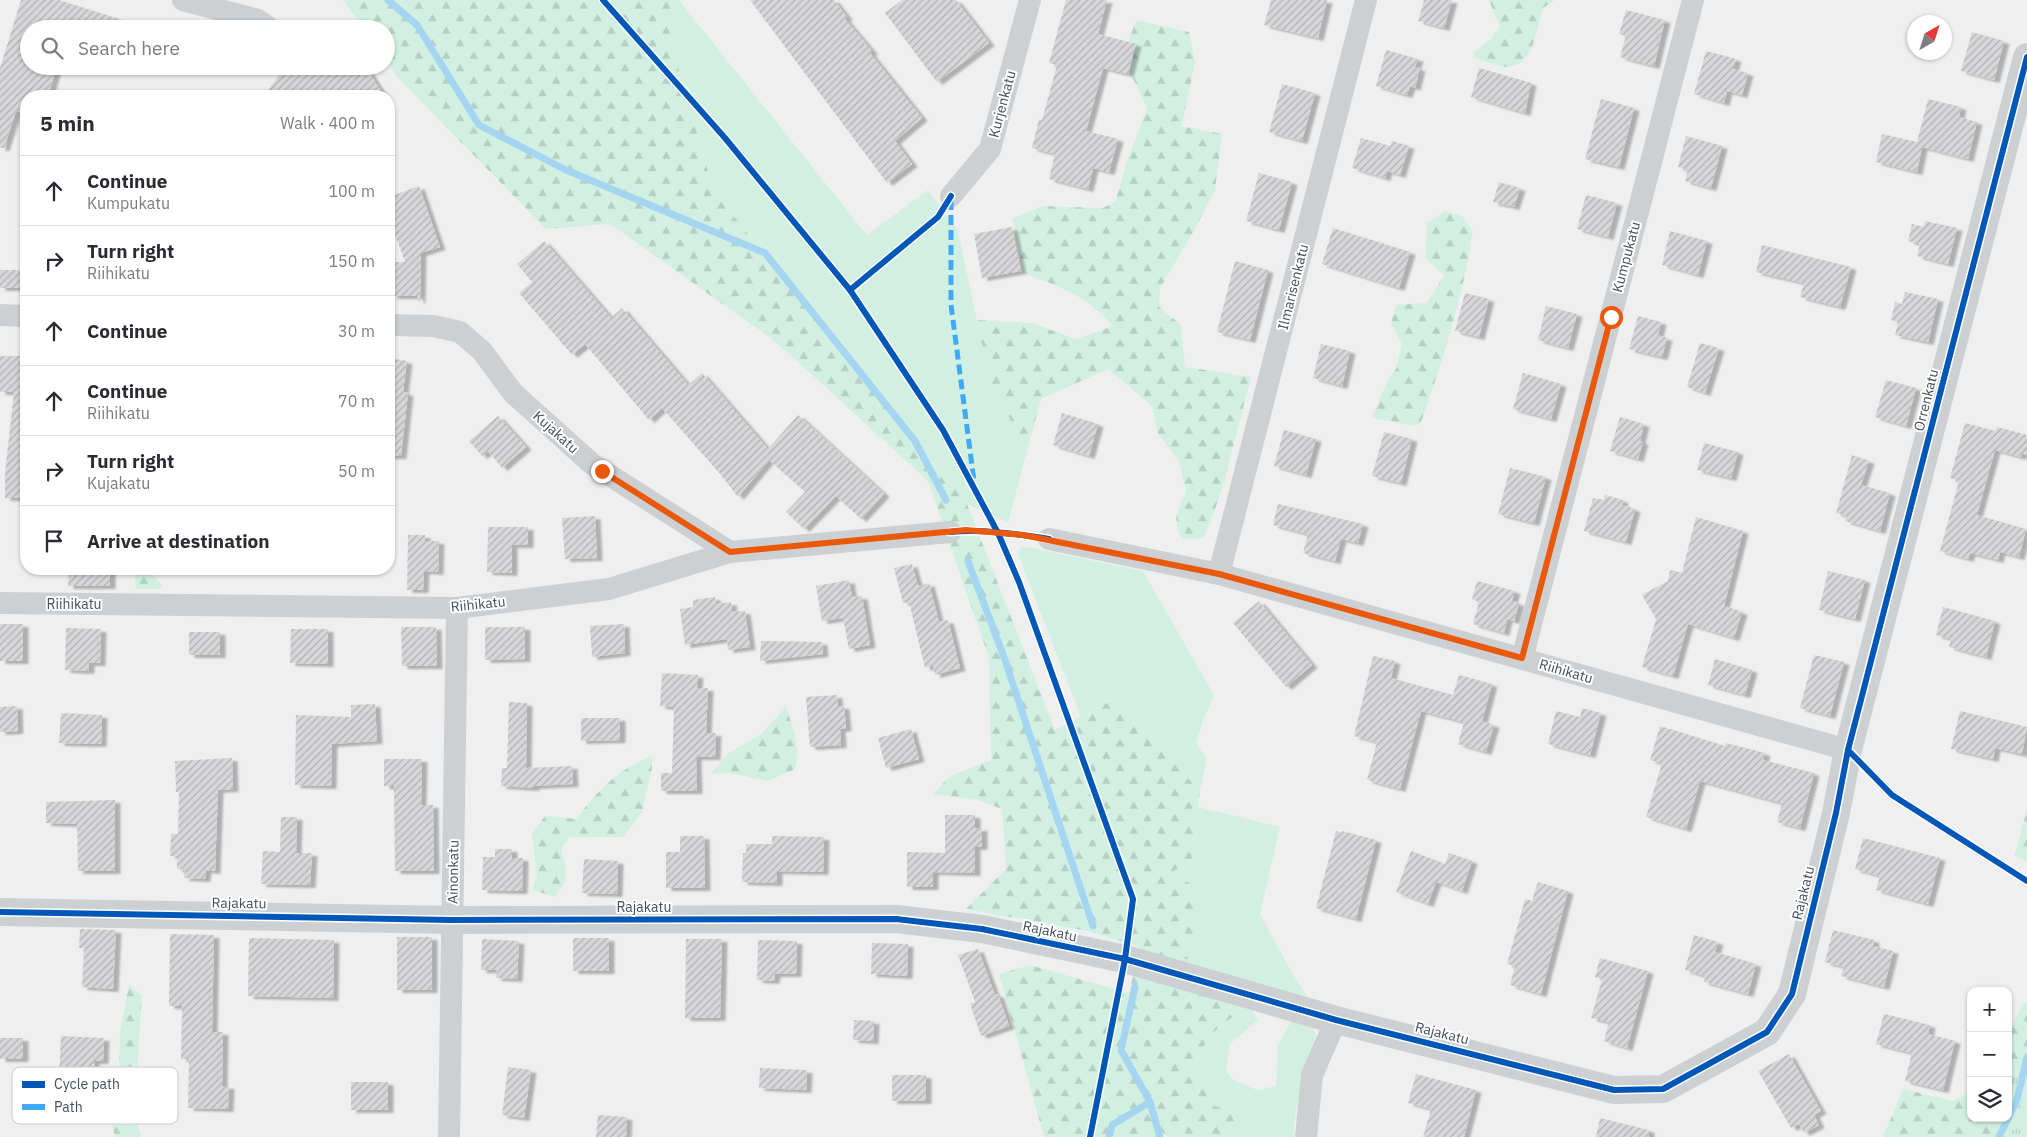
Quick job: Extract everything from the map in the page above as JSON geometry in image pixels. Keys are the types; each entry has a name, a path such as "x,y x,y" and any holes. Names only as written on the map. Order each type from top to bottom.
{"street":[{"path":"182,0 258,20"},
{"name":"Kurjenkatu","path":"951,196 990,149 1030,0"},
{"name":"Ilmarisenkatu","path":"1219,574 1366,0"},
{"name":"Kumpukatu","path":"1522,658 1693,0"},
{"name":"Orrenkatu","path":"1848,750 2027,57"},
{"path":"0,315 20,316"},
{"name":"Kujakatu","path":"395,325 434,326 460,332 482,351 513,393 592,464 730,552"},
{"name":"Riihikatu","path":"0,603 457,608 609,589 730,552 950,532"},
{"name":"Riihikatu","path":"1049,539 1219,574 1848,750"},
{"name":"Ainonkatu","path":"449,1137 457,608"},
{"name":"Rajakatu","path":"0,912 452,920 896,919 982,929 1125,959 1336,1020 1614,1090 1663,1089 1767,1032 1792,994 1836,813 1848,750"},
{"path":"1306,1137 1312,1075 1336,1020"}],"green space":[{"path":"343,0 676,0 672,47 714,192 967,504 1055,730 1113,700 1200,791 1192,861 1168,874 1199,887 1198,934 1181,950 1236,1014 1208,1037 1194,1069 1212,1105 1255,1118 1232,1137 1168,1137 1161,1131 1162,1137 1044,1137 999,974 1030,965 1129,993 1140,947 1087,931 966,909 1006,869 1002,809 978,800 933,794 950,776 991,760 989,658 928,481 776,342 610,224 546,229 395,73 395,20 357,20"},
{"path":"676,0 679,0 867,235 928,190 958,231 990,382 1027,451 1008,523 967,504 714,192 672,47"},
{"path":"1489,0 1555,0 1543,8 1533,44 1524,60 1517,65 1505,67 1474,58 1473,53 1490,40 1500,27"},
{"path":"1136,20 1189,32 1195,62 1182,126 1222,134 1215,190 1195,229 1160,288 1159,307 1181,325 1185,367 1251,377 1222,490 1204,538 1184,539 1178,533 1176,516 1186,491 1179,461 1158,434 1152,406 1108,369 1041,399 1027,451 990,382 977,320 1032,323 1076,339 1113,326 1083,299 1023,273 1013,218 1043,206 1103,208 1115,202 1128,159 1147,108 1123,57"},
{"path":"1445,211 1462,216 1473,231 1464,280 1452,328 1421,422 1416,426 1372,418 1387,381 1396,369 1402,344 1391,324 1396,305 1427,303 1444,275 1425,258 1427,223"},
{"path":"1022,546 1143,571 1214,695 1203,720 1196,743 1207,759 1200,791 1113,700 1081,717 1018,554"},
{"path":"135,575 154,575 163,586 158,589 136,589"},
{"path":"786,707 797,745 795,769 767,781 729,773 710,774 729,753 761,734"},
{"path":"652,756 652,768 642,812 623,837 570,837 561,849 566,879 555,897 532,890 537,877 532,834 545,816 576,819 592,799 619,774"},
{"path":"1198,807 1280,827 1260,914 1292,973 1307,996 1196,968 1181,950 1168,874 1192,861"},
{"path":"2027,808 2027,862 2015,855"},
{"path":"129,985 142,996 137,1067 119,1067 120,1032"},
{"path":"1224,1000 1252,1011 1258,1020 1230,1044 1226,1071 1234,1080 1257,1090 1276,1086 1278,1045 1292,1020 1309,1023 1316,1034 1295,1115 1294,1137 1232,1137 1255,1118 1212,1105 1194,1069 1208,1037 1236,1015"},
{"path":"2027,1002 2027,1047 2012,1086 2012,1027 2019,1011"},
{"path":"2027,1047 2027,1137 1993,1137 1999,1122 2012,1122 2012,1086"},
{"path":"1903,1089 1953,1101 1967,1094 1967,1122 1999,1122 1993,1137 1883,1137"},
{"path":"112,1124 138,1124 141,1137 115,1137"}],"building":[{"path":"21,0 59,0 122,20 20,20 20,75 54,75 50,90 20,90 20,112 16,111 4,148 0,148 0,68"},
{"path":"750,0 834,0 847,17 845,19 872,51 870,53 922,118 895,141 912,164 887,183"},
{"path":"902,0 956,0 989,43 937,82 885,13"},
{"path":"1066,0 1107,0 1098,34 1136,44 1128,74 1103,68 1086,131 1118,139 1109,172 1093,168 1088,189 1049,179 1055,154 1032,148 1039,119 1042,120 1057,65 1049,63"},
{"path":"1271,0 1327,0 1318,38 1264,25"},
{"path":"1424,0 1452,0 1444,28 1418,21"},
{"path":"1626,10 1665,20 1654,66 1620,57 1626,36 1619,34"},
{"path":"1972,32 2004,41 1994,80 1961,71"},
{"path":"1386,50 1418,59 1415,67 1420,68 1415,88 1410,86 1407,95 1376,86"},
{"path":"1706,51 1736,59 1733,69 1748,73 1742,95 1727,91 1724,103 1694,94"},
{"path":"1479,68 1531,83 1525,113 1471,97"},
{"path":"279,75 371,75 380,90 268,90"},
{"path":"1282,84 1315,93 1302,141 1269,132"},
{"path":"1601,99 1634,108 1619,167 1585,159"},
{"path":"1928,99 1961,107 1959,117 1977,122 1968,159 1922,147 1917,172 1876,162 1882,134 1917,142"},
{"path":"1686,136 1722,146 1711,188 1685,181 1688,170 1678,167"},
{"path":"1361,138 1390,146 1392,141 1409,146 1400,175 1387,171 1385,178 1352,168"},
{"path":"1259,173 1292,182 1279,230 1246,221"},
{"path":"1499,182 1520,188 1514,207 1493,202"},
{"path":"419,186 440,247 421,253 420,301 417,296 395,296 395,262 405,262 395,234 395,195"},
{"path":"1586,195 1617,203 1608,237 1577,229"},
{"path":"1925,221 1957,228 1948,264 1917,256 1920,244 1908,241 1912,224 1924,227"},
{"path":"1012,227 1021,271 982,278 974,234"},
{"path":"1333,228 1410,252 1399,288 1322,264"},
{"path":"1670,231 1707,241 1698,275 1662,265"},
{"path":"544,241 611,318 622,308 688,385 702,373 768,449 798,415 884,494 861,519 836,496 804,529 786,512 805,492 769,460 738,497 662,408 649,420 585,344 572,355 519,293 532,282 517,264"},
{"path":"1762,245 1851,267 1840,307 1800,297 1804,283 1756,272"},
{"path":"1235,261 1268,270 1250,340 1217,332"},
{"path":"0,270 20,270 20,288 0,288"},
{"path":"1905,292 1938,299 1928,342 1895,335 1898,322 1891,320 1895,302 1902,304"},
{"path":"1465,293 1489,299 1479,337 1455,331"},
{"path":"1546,306 1577,314 1568,348 1538,340"},
{"path":"1638,316 1661,322 1658,335 1667,338 1662,357 1629,349"},
{"path":"1700,343 1719,348 1705,393 1687,387"},
{"path":"1321,344 1350,351 1342,386 1313,378"},
{"path":"0,356 20,356 20,498 5,498 5,473 14,392 0,392"},
{"path":"395,359 407,361 403,392 408,393 401,456 395,456"},
{"path":"1523,373 1561,384 1551,419 1513,409"},
{"path":"1886,380 1916,388 1906,426 1875,417"},
{"path":"1062,413 1098,424 1089,456 1053,445"},
{"path":"498,416 526,447 502,468 488,451 482,456 469,441"},
{"path":"1620,417 1644,424 1640,441 1643,442 1638,459 1610,451"},
{"path":"1965,423 1996,431 1997,427 2027,435 2027,455 2022,453 2021,457 1995,450 1977,515 2026,529 2019,557 2000,552 1998,560 1970,553 1968,559 1940,551 1959,481 1950,478"},
{"path":"1284,430 1316,439 1306,475 1274,466"},
{"path":"1384,432 1412,439 1401,483 1372,476"},
{"path":"1704,443 1738,452 1731,478 1697,470"},
{"path":"1852,455 1869,461 1861,485 1890,493 1880,531 1845,521 1847,516 1836,513"},
{"path":"1510,468 1546,477 1534,523 1498,514"},
{"path":"1605,495 1623,500 1622,505 1635,509 1626,542 1584,531 1593,498 1604,500"},
{"path":"1278,504 1363,524 1358,543 1341,539 1335,561 1303,553 1308,534 1273,525"},
{"path":"595,516 597,558 565,559 562,518"},
{"path":"1696,517 1743,531 1724,606 1742,612 1734,638 1688,624 1673,676 1642,667 1656,619 1642,595 1668,581 1670,570 1682,573"},
{"path":"488,527 528,527 528,545 512,545 512,573 487,572"},
{"path":"408,535 425,535 425,541 439,541 438,572 424,571 423,590 407,590"},
{"path":"912,564 918,586 929,583 939,622 948,620 960,668 935,675 933,665 925,668 909,602 903,603 894,568"},
{"path":"1828,571 1865,580 1855,619 1819,610"},
{"path":"69,575 110,575 110,586 68,586"},
{"path":"849,580 852,597 862,596 870,645 849,649 843,618 822,621 816,586"},
{"path":"1477,581 1515,591 1512,601 1519,603 1514,621 1507,619 1504,633 1473,624 1479,602 1472,599"},
{"path":"715,597 716,604 731,602 732,612 745,611 750,647 728,650 727,639 685,645 680,609 693,607 693,600"},
{"path":"1259,601 1312,665 1286,687 1233,623"},
{"path":"1943,607 1995,621 1986,657 1949,647 1951,639 1936,635"},
{"path":"0,624 23,624 23,661 0,661"},
{"path":"624,624 625,653 592,657 590,626"},
{"path":"401,627 436,627 437,666 402,666"},
{"path":"485,627 525,627 525,659 485,660"},
{"path":"66,628 101,629 100,663 89,663 89,671 65,670"},
{"path":"291,629 328,629 328,664 290,663"},
{"path":"189,632 220,632 220,655 189,655"},
{"path":"761,641 822,642 823,654 760,661"},
{"path":"1814,655 1844,662 1830,716 1800,708"},
{"path":"1373,656 1395,661 1391,678 1453,695 1459,675 1492,684 1482,721 1494,725 1486,752 1458,744 1464,722 1421,711 1400,789 1367,780 1377,742 1354,736"},
{"path":"1715,659 1752,670 1745,695 1708,685"},
{"path":"662,673 698,675 697,688 708,688 706,733 716,733 715,757 696,757 697,791 661,791 661,773 672,773 674,707 660,706"},
{"path":"837,695 838,706 844,706 846,728 840,729 841,745 810,747 806,697"},
{"path":"509,702 527,703 526,768 572,766 573,784 534,786 534,788 501,786 502,768 507,768"},
{"path":"375,704 377,741 332,744 331,786 295,785 296,715 351,717 351,705"},
{"path":"17,706 18,731 0,732 0,707"},
{"path":"1582,708 1601,713 1590,755 1548,744 1556,711 1580,717"},
{"path":"1960,711 2027,727 2022,754 1995,748 1993,759 1951,749"},
{"path":"61,713 102,715 101,744 59,743"},
{"path":"581,718 620,718 620,740 581,741"},
{"path":"1660,726 1725,746 1726,743 1765,753 1763,760 1814,773 1800,828 1777,822 1782,803 1700,781 1686,829 1646,817 1662,763 1650,760"},
{"path":"911,729 919,759 886,768 878,738"},
{"path":"232,758 233,789 218,790 215,871 206,870 205,879 184,878 185,870 177,869 177,856 170,856 171,834 178,834 179,792 176,792 175,761"},
{"path":"384,759 422,759 421,805 433,805 434,871 395,871 394,786 384,786"},
{"path":"115,800 115,871 78,871 77,824 46,823 46,802"},
{"path":"945,815 975,815 975,828 982,828 982,847 975,847 975,873 933,872 933,887 907,887 907,852 945,853"},
{"path":"281,817 297,817 296,853 312,853 310,885 261,884 263,851 280,852"},
{"path":"1336,831 1376,840 1356,919 1316,908"},
{"path":"680,836 704,836 705,888 666,888 666,852 680,852"},
{"path":"772,836 824,837 823,872 777,871 777,883 742,882 743,853 746,853 746,844 772,844"},
{"path":"1863,838 1940,858 1928,904 1876,890 1880,876 1855,869"},
{"path":"495,849 512,849 512,858 523,858 522,891 482,890 483,857 495,857"},
{"path":"1411,851 1445,864 1449,853 1472,861 1462,891 1436,882 1428,904 1396,892"},
{"path":"584,859 618,861 617,894 582,893"},
{"path":"1538,882 1568,891 1541,994 1510,985 1515,966 1507,964 1525,899 1532,901"},
{"path":"80,929 116,930 113,989 82,987 84,948 79,948"},
{"path":"1833,930 1874,940 1873,946 1893,951 1884,987 1841,976 1844,967 1825,962"},
{"path":"170,934 214,935 212,1032 223,1032 222,1086 229,1086 228,1109 188,1108 189,1059 181,1059 182,1006 169,1006"},
{"path":"1694,935 1718,942 1715,952 1756,964 1748,994 1704,982 1705,976 1685,970"},
{"path":"397,937 432,937 432,990 397,990"},
{"path":"249,938 334,940 333,998 248,996"},
{"path":"573,938 609,938 609,971 573,971"},
{"path":"482,939 519,941 517,979 496,978 497,970 481,970"},
{"path":"686,939 722,939 720,1018 685,1018"},
{"path":"758,940 797,941 796,974 775,974 774,981 757,980"},
{"path":"872,943 908,944 907,976 871,974"},
{"path":"978,949 995,995 998,994 1009,1026 981,1036 970,1004 975,1002 958,955"},
{"path":"1600,958 1648,971 1627,1048 1604,1041 1609,1022 1591,1018 1602,979 1595,977"},
{"path":"1884,1014 1930,1025 1928,1034 1955,1041 1943,1090 1905,1081 1912,1053 1876,1044"},
{"path":"854,1020 874,1021 873,1041 853,1040"},
{"path":"61,1036 104,1038 103,1061 94,1061 94,1067 60,1067"},
{"path":"0,1038 23,1038 23,1059 0,1059"},
{"path":"1789,1054 1821,1111 1814,1115 1819,1125 1804,1133 1799,1124 1791,1128 1758,1071"},
{"path":"508,1067 531,1070 524,1118 502,1115"},
{"path":"760,1068 807,1070 806,1090 759,1088"},
{"path":"1416,1074 1476,1090 1464,1137 1423,1137 1431,1109 1408,1103"},
{"path":"892,1075 926,1075 926,1101 892,1101"},
{"path":"351,1082 388,1082 388,1110 351,1110"},
{"path":"598,1115 627,1117 626,1137 596,1137"},
{"path":"1600,1118 1649,1130 1649,1137 1596,1137"}],"waterway":[{"path":"388,0 417,25 479,125 566,170 765,253 915,441 946,500"},
{"path":"968,561 1005,660 1093,926"},
{"path":"1135,987 1121,1050 1150,1102 1160,1137"},
{"path":"2012,1110 2017,1100 2027,1057"},
{"path":"1109,1137 1112,1125 1150,1102"},
{"path":"1999,1137 2006,1122"}],"marked path":[{"path":"951,200 951,305 974,481"}],"cycle path":[{"path":"603,0 725,138 850,290 943,430 998,533 1019,582 1133,899 1125,959 1090,1137"},
{"path":"0,912 452,920 896,919 982,929 1125,959 1336,1020 1614,1090 1663,1089 1767,1032 1792,994 1836,813 1848,750 2027,57"},
{"path":"850,290 938,217 951,196"},
{"path":"950,532 987,532 1049,539"},
{"path":"1848,750 1892,795 2027,881"}],"route":[{"path":"602,471 730,552 966,530 1023,535 1219,574 1522,658 1611,317"}]}
